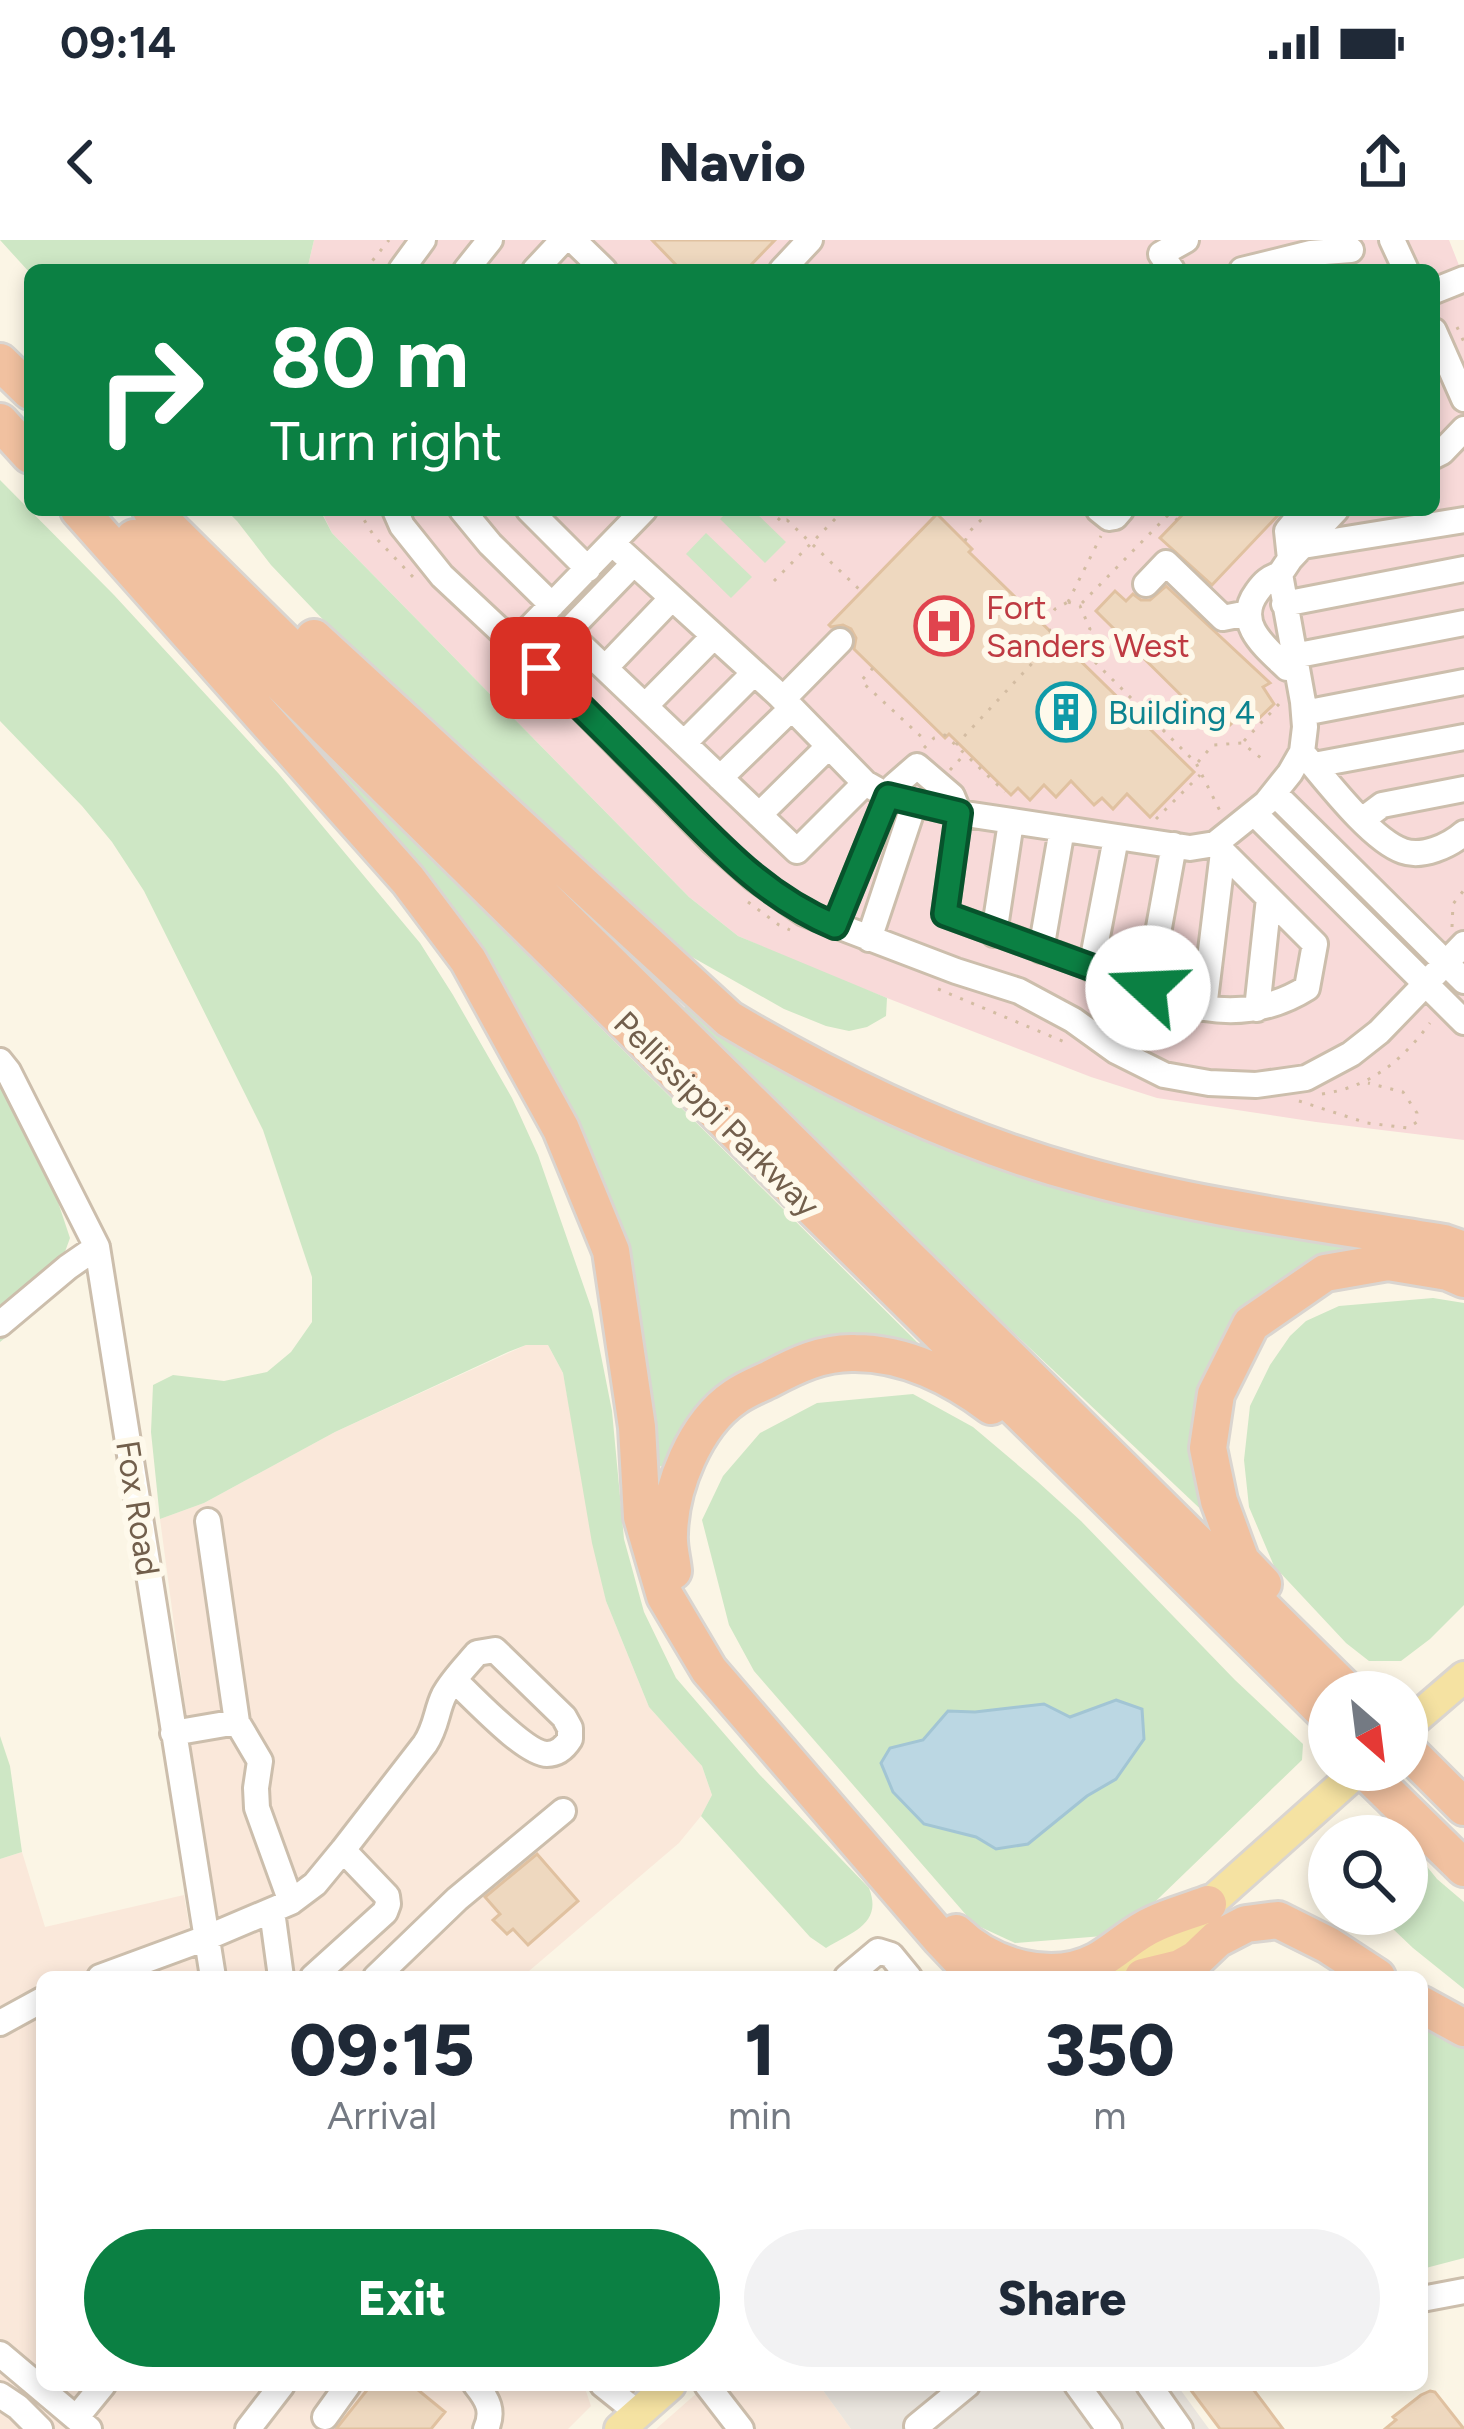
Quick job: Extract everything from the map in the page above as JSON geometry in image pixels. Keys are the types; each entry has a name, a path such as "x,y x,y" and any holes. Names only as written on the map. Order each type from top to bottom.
{"highway":[{"path":"0,358 24,384"},
{"path":"0,405 24,428"},
{"path":"0,422 24,448"},
{"path":"84,516 408,880 468,960 561,1129 611,1250 637,1427 642,1517 665,1596 709,1670 971,1971"},
{"name":"Pellissippi Parkway","path":"112,516 1308,1675"},
{"name":"Pellissippi Parkway","path":"157,516 1308,1674"},
{"path":"181,516 729,1019 788,1054 908,1114 1081,1175 1184,1200 1464,1250"},
{"path":"1324,1671 1319,1644 1241,1561 1219,1501 1208,1448 1216,1394 1251,1324 1324,1273 1388,1262 1464,1279"},
{"path":"1208,1904 1151,1924 1097,1961 1073,1970 1029,1970 1003,1963 959,1937 730,1679 695,1630 680,1598 668,1535 681,1473 699,1433 733,1399 805,1360 854,1353 903,1359 942,1376 1006,1418 1308,1715"},
{"path":"1428,1769 1464,1793"},
{"path":"1428,1778 1459,1831"},
{"path":"1389,1791 1464,1868"},
{"path":"1398,1791 1459,1831"},
{"path":"1168,1971 1196,1959 1217,1939 1246,1924 1278,1920 1368,1971"},
{"path":"1428,2008 1464,2029"}],"main road":[{"path":"1428,1708 1464,1677"},
{"path":"1134,1971 1208,1904 1351,1791"},
{"path":"629,2421 663,2391"}],"street":[{"path":"471,264 490,240"},
{"path":"541,264 563,240"},
{"path":"573,240 598,264"},
{"path":"788,264 810,240"},
{"path":"1168,264 1161,254 1186,240"},
{"path":"1266,264 1311,253 1351,253"},
{"path":"1440,345 1464,399"},
{"path":"1440,453 1464,429"},
{"path":"398,516 442,576 754,878 804,913 1019,991 1164,1075 1256,1085 1306,1078 1351,1054 1378,1032 1444,963 1459,940"},
{"path":"466,516 552,605"},
{"path":"535,516 588,569"},
{"path":"514,644 639,516"},
{"path":"1299,516 1287,531 1291,560 1284,604 1292,708 1308,759 1362,820 1398,849 1409,853 1438,848 1464,833"},
{"path":"1331,516 1249,603 1250,624 1258,641 1290,664 1464,623"},
{"path":"1291,560 1464,520"},
{"path":"613,544 634,563 672,598 714,636 787,703 877,789 959,813 1190,848 1219,848 1315,944 1307,988 1257,1009 1204,1007 945,914 959,813 952,796 917,766 894,786 877,789 796,851 567,632 634,563"},
{"path":"1146,584 1166,563 1222,618 1248,613"},
{"path":"1284,604 1464,569"},
{"path":"604,668 672,598"},
{"path":"645,706 714,636"},
{"path":"721,778 840,641"},
{"path":"684,743 754,673"},
{"path":"1292,708 1464,682"},
{"path":"1204,1007 1219,848 1308,759 1464,737"},
{"path":"759,815 829,746"},
{"path":"835,926 877,789"},
{"path":"1362,820 1382,805 1464,789"},
{"path":"1274,793 1464,981"},
{"path":"869,939 914,803"},
{"path":"1254,813 1464,1022"},
{"path":"994,934 1011,821"},
{"path":"1041,950 1062,829"},
{"path":"1090,968 1116,838"},
{"path":"1148,988 1174,845"},
{"path":"1257,1009 1269,898"},
{"name":"Fox Road","path":"0,1061 97,1247 212,1971"},
{"path":"0,1324 97,1247"},
{"path":"208,1521 237,1722 260,1761 256,1808 282,1907 281,1971"},
{"path":"116,1971 282,1907 315,1884 425,1744 435,1728 442,1698 455,1681 477,1653 495,1650 564,1717 570,1738 552,1755 541,1754 455,1681"},
{"path":"173,1733 237,1722"},
{"path":"382,1971 563,1810"},
{"path":"321,1971 388,1904 387,1896 343,1850"},
{"path":"854,1971 878,1951 891,1955 904,1971"},
{"path":"0,2023 36,2003"},
{"path":"1428,2298 1464,2291"},
{"path":"0,2354 36,2385"},
{"path":"43,2391 82,2424 100,2391"},
{"path":"248,2429 277,2391"},
{"path":"325,2417 344,2391"},
{"path":"481,2391 491,2412 485,2429"},
{"path":"607,2391 629,2421"},
{"path":"712,2391 741,2429"},
{"path":"917,2426 960,2391"},
{"path":"1081,2391 1109,2429"},
{"path":"1152,2391 1172,2426"},
{"path":"0,2395 40,2429"}],"path":[{"path":"370,264 388,240"},
{"path":"1440,297 1464,342"},
{"path":"362,516 412,576"},
{"path":"776,516 783,523 790,516"},
{"path":"774,581 838,516"},
{"path":"964,541 985,516"},
{"path":"1068,602 1080,606 1090,629 1078,646 1063,648 1053,641 1047,621 1068,602 1108,516"},
{"path":"1080,606 1165,516"},
{"path":"1174,516 1177,520"},
{"path":"787,520 862,592"},
{"path":"956,745 1053,641"},
{"path":"1078,646 1196,763 1220,811"},
{"path":"873,668 862,681 928,743"},
{"path":"1196,763 1213,745 1242,743 1292,708"},
{"path":"923,749 945,735 1005,792"},
{"path":"1242,743 1266,762"},
{"path":"948,772 965,754"},
{"path":"1150,824 1202,774"},
{"path":"1459,940 1453,904 1464,890"},
{"path":"744,898 779,925 800,934"},
{"path":"932,986 1078,1048"},
{"path":"1322,1094 1368,1082 1408,1050 1437,1012"},
{"path":"1306,1097 1292,1099 1367,1123 1408,1128 1417,1122 1417,1113 1403,1092 1368,1082"}],"shaded area":[{"name":"Fort Sanders West","path":"314,240 1449,240 1464,278 1464,1140 1157,1098 946,1021 738,936 689,897 332,533 324,516 1440,516 1440,264 308,264"},
{"path":"526,1345 548,1345 563,1373 606,1601 649,1707 702,1766 712,1795 679,1843 529,1971 220,1971 160,1519 204,1503 335,1432"},
{"path":"22,1852 45,1927 184,1895 197,1971 36,1971 36,2391 586,2391 591,2406 568,2429 0,2429 0,1859"},
{"path":"699,2391 823,2391 851,2429 656,2429"},
{"path":"823,2391 1181,2391 1209,2429 851,2429"}],"green space":[{"path":"0,240 314,240 308,264 24,266"},
{"path":"0,480 24,504 24,516 36,516 114,595 279,774 420,943 453,995 512,1098 538,1155 592,1310 612,1411 624,1539 644,1612 676,1678 759,1774 869,1888 872,1910 862,1926 826,1948 810,1937 701,1816 712,1795 702,1766 649,1707 606,1601 563,1373 548,1345 526,1345 508,1352 335,1432 204,1503 160,1519 151,1432 153,1385 173,1375 224,1381 267,1372 291,1352 312,1322 312,1277 263,1130 144,891 82,806 0,721"},
{"path":"232,516 323,516 332,533 689,897 738,936 887,998 886,1016 849,1031 826,1026 784,1009 692,957 571,859 354,652 271,565"},
{"path":"759,516 786,542 765,563 720,519"},
{"path":"706,533 752,577 731,598 686,554"},
{"path":"277,711 926,1351 851,1341 663,1466 654,1467 557,1110"},
{"path":"689,1003 935,1139 1419,1243 1307,1274 1241,1332 1211,1519 677,1015"},
{"path":"0,1087 57,1199 70,1238 46,1304 0,1342"},
{"path":"1433,1298 1464,1303 1464,1605 1401,1661 1369,1661 1274,1566 1249,1507 1244,1460 1250,1406 1270,1365 1306,1321 1339,1306"},
{"path":"913,1394 973,1427 1081,1521 1303,1744 1302,1760 1132,1924 1103,1936 1015,1943 974,1924 754,1671 729,1625 702,1520 723,1476 760,1433 817,1403","holes":["1116,1700 1116,1779 1028,1844 996,1849 976,1837 891,1748 923,1740 948,1711 1044,1704 1070,1717"]},
{"path":"0,1736 10,1766 22,1852 0,1859"},
{"path":"1428,1868 1464,1902 1464,1989 1399,1935 1428,1935"},
{"path":"1428,2026 1464,2044 1464,2258 1428,2267"}],"water":[{"path":"1116,1700 1142,1709 1144,1739 1116,1779 1028,1844 996,1849 976,1837 924,1824 893,1792 881,1763 890,1748 923,1740 948,1711 1044,1704 1070,1717"}],"building":[{"path":"652,240 775,240 752,264 675,264"},
{"path":"939,516 972,549 969,552 1194,772 1150,817 1127,794 1113,809 1102,798 1094,805 1071,781 1056,797 1044,785 1030,800 1018,788 1011,795 854,649 856,638 851,629 829,625"},
{"path":"1181,516 1277,516 1212,585 1160,538"},
{"path":"1166,586 1270,683 1263,687 1274,704 1251,726 1240,715 1230,725 1217,713 1208,722 1096,611 1115,591 1126,601 1133,594 1150,600"},
{"path":"537,1854 578,1901 528,1945 513,1929 507,1934 493,1920 500,1914 485,1897"},
{"path":"366,2391 419,2391 445,2412 431,2429 336,2429"},
{"path":"1192,2391 1254,2391 1283,2429 1220,2429"},
{"path":"1430,2391 1464,2429 1385,2429 1396,2420 1393,2417"}],"place":[{"name":"Fort Sanders West","path":"944,626"},
{"name":"Building 4","path":"1066,712"}],"route":[{"path":"541,668 713,842 804,913 835,926 888,796 959,813 945,914 1148,988"}]}
